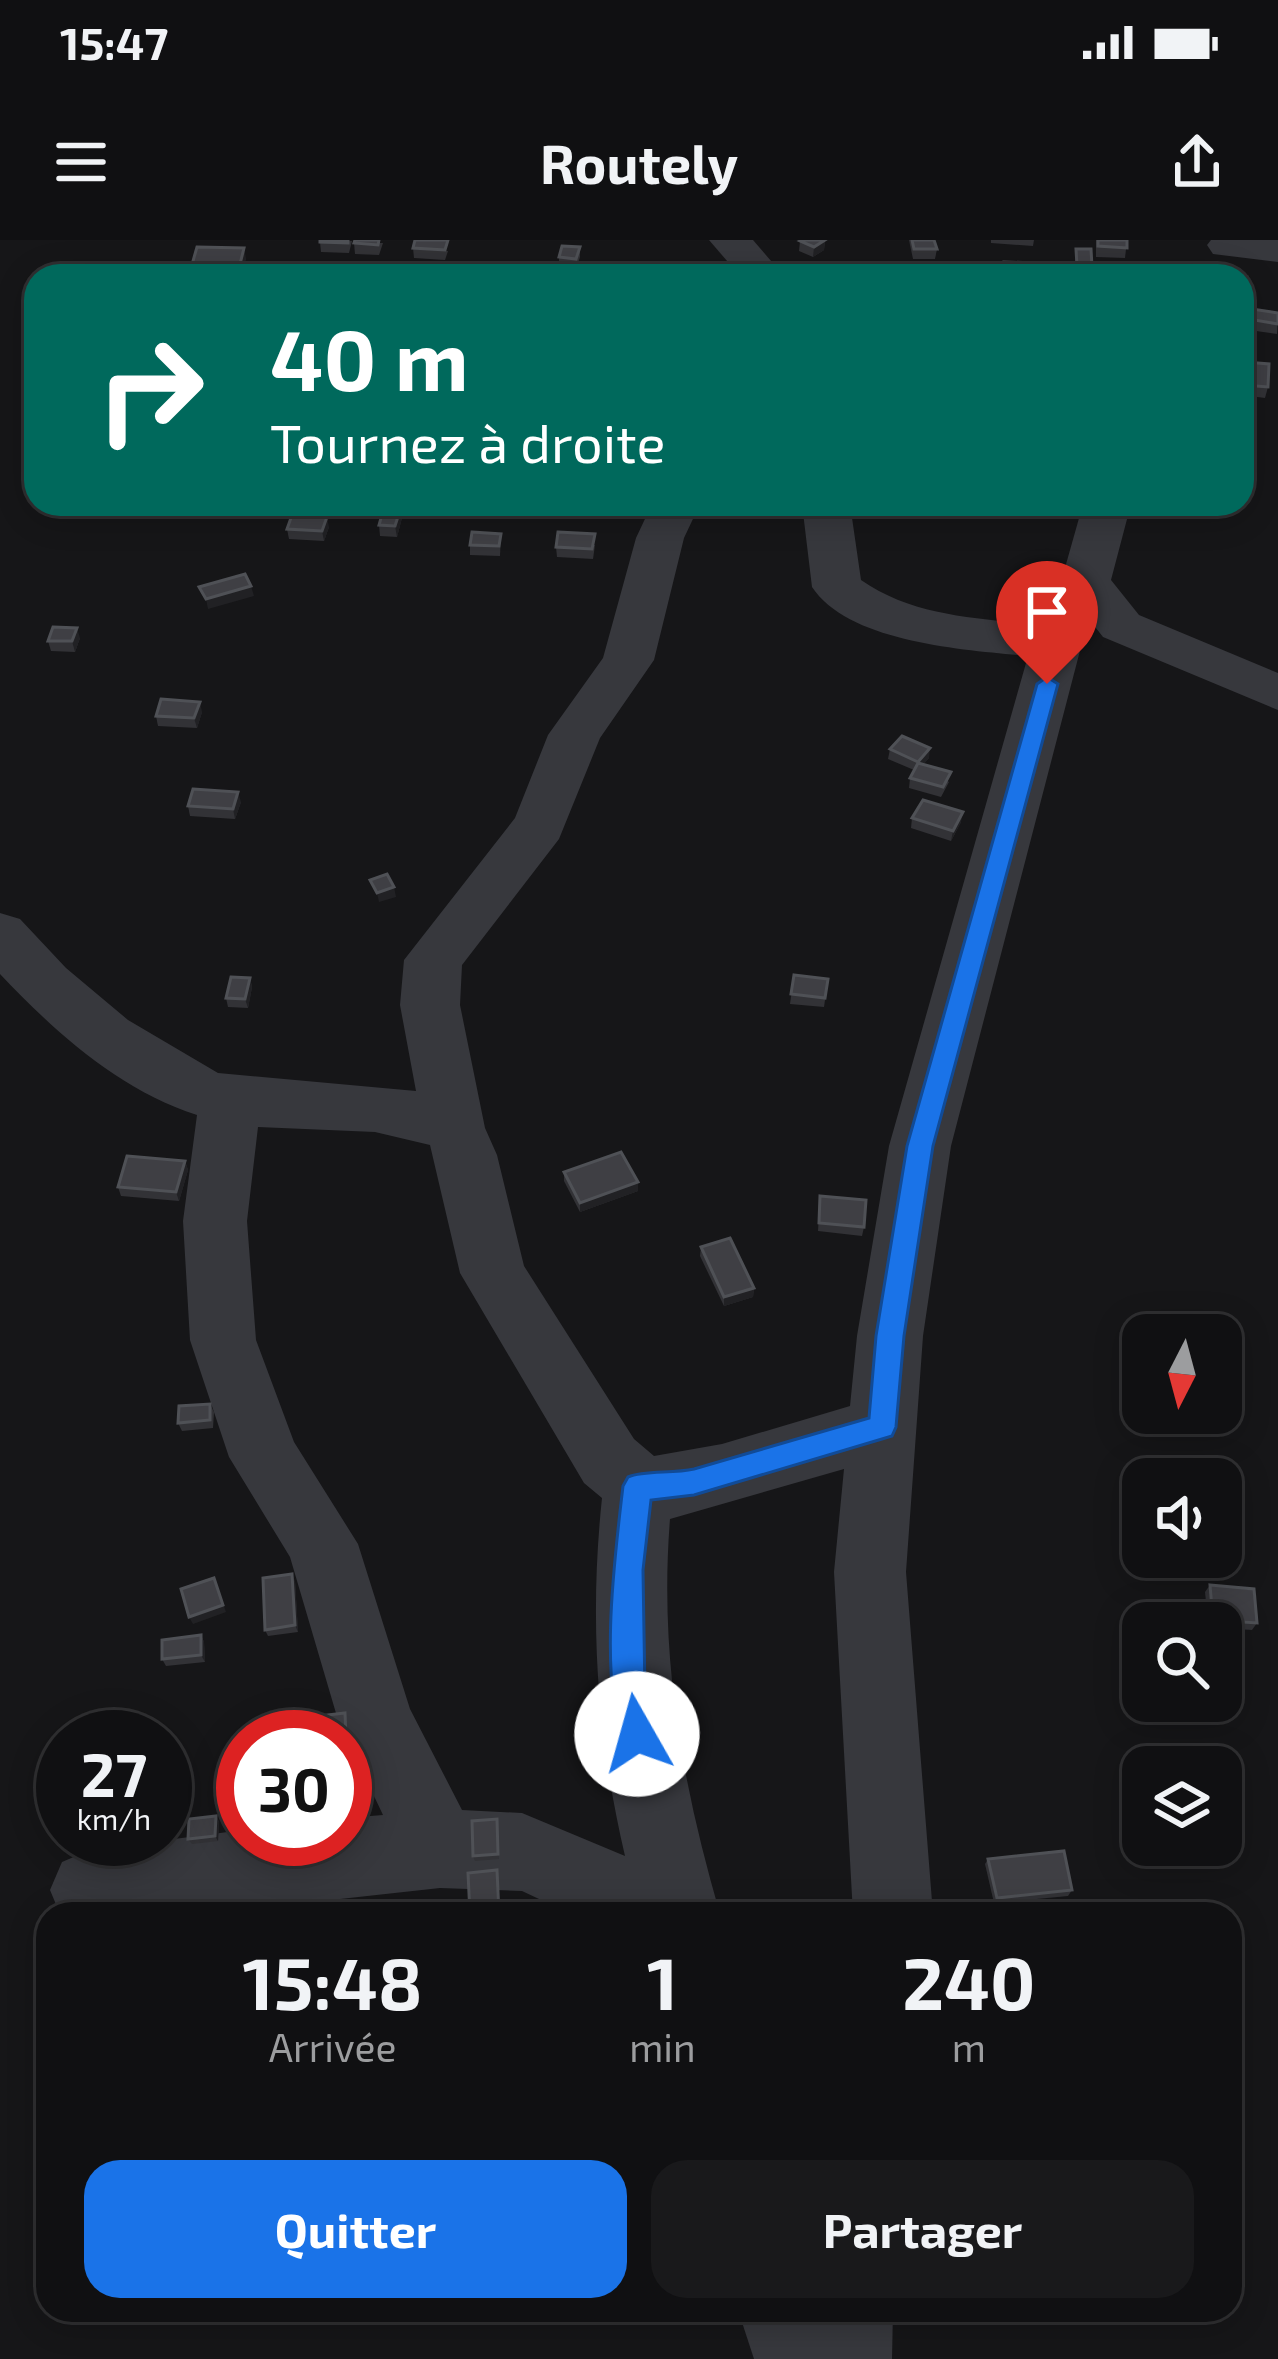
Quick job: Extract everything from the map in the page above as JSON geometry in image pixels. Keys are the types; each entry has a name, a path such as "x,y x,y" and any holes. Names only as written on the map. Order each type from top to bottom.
{"street":[{"path":"730,240 752,264"},
{"path":"1222,254 1278,249"},
{"path":"670,516 660,538 628,660 575,735 540,825 433,960 430,1005 454,1129 466,1154 493,1273 596,1443 638,1486 665,1489 882,1427"},
{"path":"828,516 837,587 857,605 930,626 1057,644"},
{"path":"892,1902 870,1572 890,1336 920,1146 1057,644 1085,582 1104,516"},
{"path":"1085,582 1121,626 1278,694"},
{"path":"0,934 31,975 167,1075 230,1101 367,1108 430,1117 454,1129"},
{"path":"230,1101 215,1221 223,1340 264,1456 322,1544 376,1720 440,1849"},
{"path":"638,1486 628,1570 629,1693 651,1816 676,1902"},
{"path":"90,1890 280,1864 440,1849 522,1852 583,1876 625,1902"},
{"path":"787,2322 799,2359"},
{"path":"847,2359 848,2322"}],"building":[{"path":"355,240 379,240 378,245"},
{"path":"415,240 448,240 445,250 413,248"},
{"path":"802,240 825,240 814,247"},
{"path":"912,240 934,240 937,249 914,249"},
{"path":"1098,240 1127,240 1127,248 1098,246"},
{"path":"562,246 580,247 576,259 559,257"},
{"path":"197,247 244,248 240,264 192,264"},
{"path":"1076,249 1091,249 1092,264 1077,264"},
{"path":"1254,309 1278,313 1278,324 1254,320"},
{"path":"1254,363 1269,364 1268,387 1254,386"},
{"path":"292,516 327,517 322,531 287,529"},
{"path":"382,516 398,516 395,526 379,525"},
{"path":"472,532 501,534 499,546 470,545"},
{"path":"558,532 595,534 592,549 556,547"},
{"path":"245,574 251,586 206,599 199,587"},
{"path":"53,627 77,628 72,641 48,641"},
{"path":"161,699 200,702 194,718 156,716"},
{"path":"902,736 930,748 918,762 890,749"},
{"path":"918,763 951,772 943,787 910,778"},
{"path":"193,789 238,792 233,809 188,806"},
{"path":"923,800 963,812 953,831 912,818"},
{"path":"387,874 394,887 377,893 370,880"},
{"path":"794,975 828,979 825,998 791,994"},
{"path":"231,977 250,978 245,999 226,998"},
{"path":"621,1152 638,1182 580,1203 564,1172"},
{"path":"127,1156 185,1161 176,1192 118,1187"},
{"path":"820,1196 866,1200 864,1227 819,1223"},
{"path":"730,1238 754,1288 724,1297 701,1247"},
{"path":"210,1404 210,1420 178,1423 179,1406"},
{"path":"292,1574 295,1625 265,1630 263,1578"},
{"path":"214,1578 223,1605 189,1617 181,1589"},
{"path":"1210,1585 1254,1589 1257,1623 1242,1622 1242,1602 1211,1602"},
{"path":"201,1635 201,1655 162,1659 162,1640"},
{"path":"216,1816 215,1836 192,1839 192,1819"},
{"path":"497,1819 498,1854 473,1856 472,1821"},
{"path":"1064,1851 1072,1890 997,1898 988,1859"},
{"path":"497,1870 498,1902 469,1902 468,1873"}],"route":[{"path":"637,1734 629,1693 628,1570 638,1486 665,1489 694,1482 882,1427 890,1336 920,1146 1047,684"}]}
